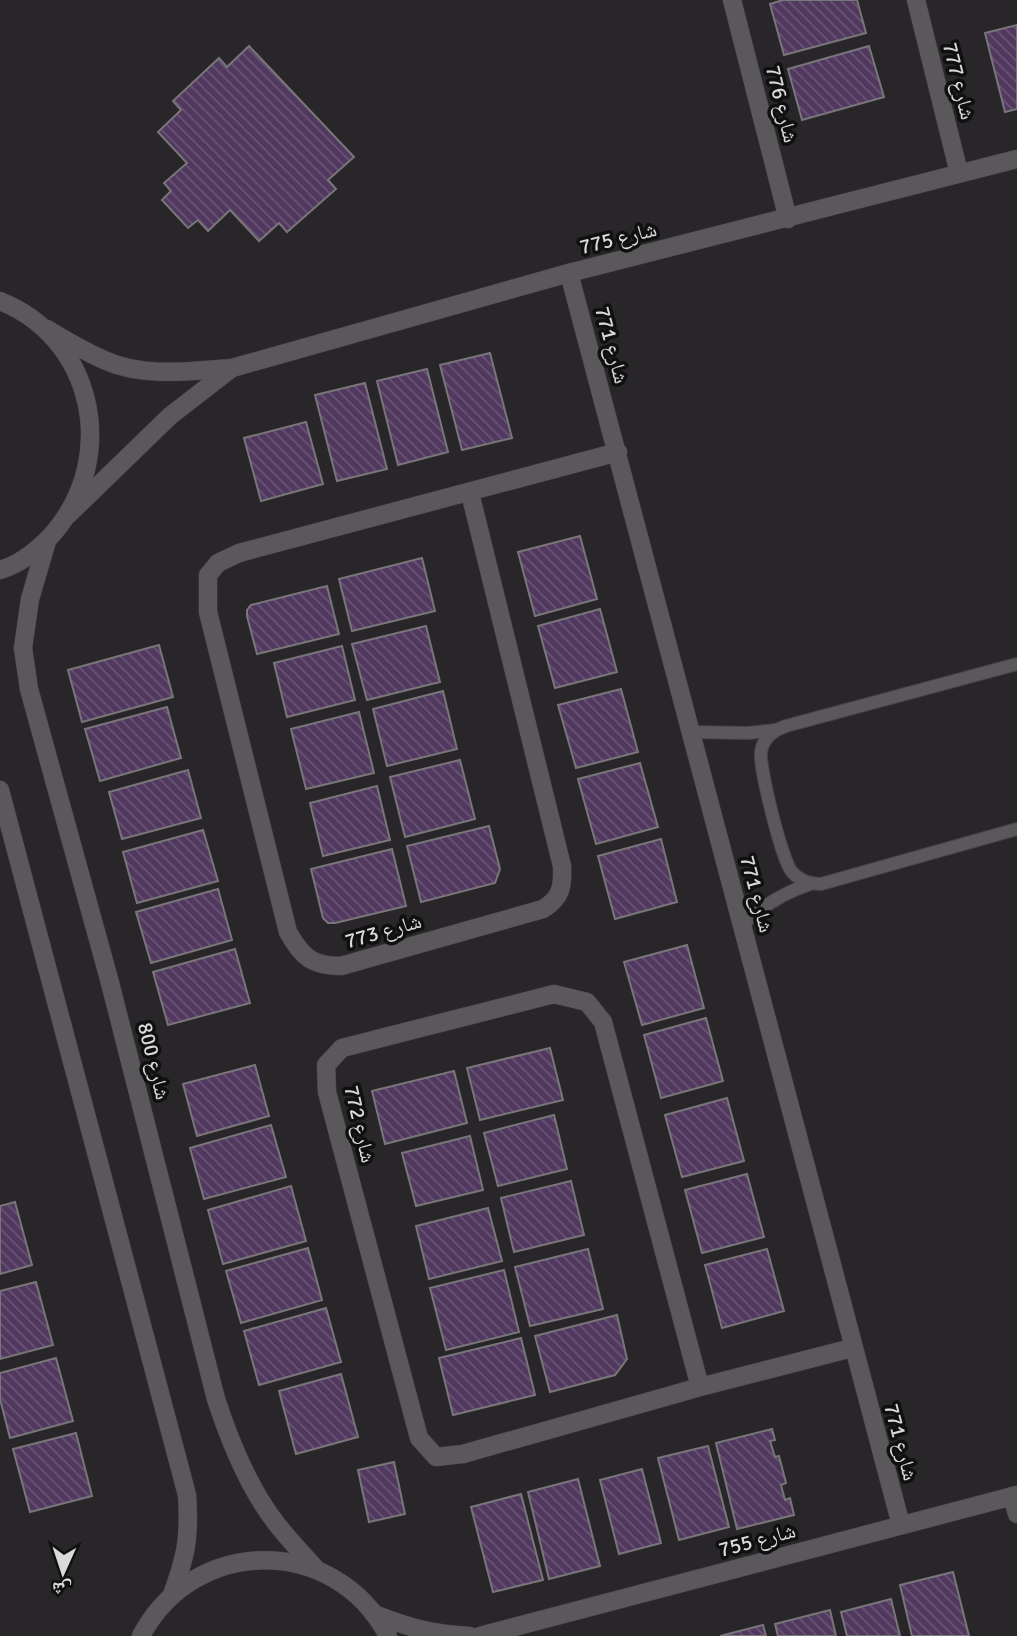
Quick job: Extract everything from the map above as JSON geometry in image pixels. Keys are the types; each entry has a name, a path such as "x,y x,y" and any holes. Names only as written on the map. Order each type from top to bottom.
{"street":[{"name":"شارع 776","path":"732,0 788,219"},
{"name":"شارع 777","path":"916,0 958,173"},
{"name":"شارع 775","path":"44,327 105,361 137,370 180,372 232,368 569,274 1017,159"},
{"name":"شارع 771","path":"569,274 901,1525"},
{"path":"0,293 8,304 44,327 66,353 82,384 90,416 91,451 83,484 68,515 47,541 10,567 0,570"},
{"name":"شارع 775","path":"68,515 170,416 232,368"},
{"name":"شارع 773","path":"470,493 562,866 563,883 556,901 543,909 341,966 323,966 307,958 288,932 208,612 208,575 218,563 239,553 618,452"},
{"name":"شارع 800","path":"47,541 30,599 23,648 29,689 109,978 216,1399 227,1432 258,1495 276,1523 316,1569"},
{"path":"0,790 187,1495 189,1525 186,1554 172,1595"},
{"name":"شارع 772","path":"701,1387 603,1022 587,1002 554,994 342,1048 326,1065 327,1092 418,1438 436,1457 463,1454 852,1348"},
{"path":"1014,1495 1017,1514"},
{"name":"شارع 755","path":"480,1636 505,1633 1014,1495"},
{"path":"141,1636 172,1595 209,1571 229,1564 273,1560 316,1569 342,1583 374,1614 388,1636"},
{"path":"374,1614 412,1629 440,1635 470,1636"}],"lane":[{"path":"691,732 738,733 776,730 1017,664"},
{"path":"776,730 763,744 761,762 783,856 793,873 810,884"},
{"path":"742,925 766,904 787,892 1017,829"}],"building":[{"path":"783,0 857,0 866,33 784,55 770,4"},
{"path":"1017,25 1017,109 1005,112 985,33"},
{"path":"249,46 354,157 328,180 336,189 287,232 279,223 259,241 230,210 208,231 198,220 188,228 162,200 171,191 164,183 187,163 158,132 181,110 173,101 219,58 227,67"},
{"path":"869,46 884,97 802,120 788,69"},
{"path":"490,353 512,438 462,450 440,365"},
{"path":"427,369 448,452 398,465 377,381"},
{"path":"365,383 387,469 337,481 315,395"},
{"path":"306,422 323,484 261,501 244,438"},
{"path":"580,536 597,599 535,616 518,552"},
{"path":"422,558 435,611 352,631 339,579"},
{"path":"327,586 339,634 257,654 247,616 251,605"},
{"path":"600,609 617,672 555,688 538,626"},
{"path":"426,626 440,682 367,700 352,644"},
{"path":"159,645 173,697 82,722 68,670"},
{"path":"342,646 355,700 287,717 274,663"},
{"path":"621,689 638,752 576,768 558,705"},
{"path":"443,691 457,749 387,766 373,709"},
{"path":"167,707 181,758 100,781 85,729"},
{"path":"359,712 374,773 306,789 291,729"},
{"path":"460,760 475,819 405,837 390,777"},
{"path":"640,763 658,827 596,844 578,779"},
{"path":"188,770 201,818 122,839 109,792"},
{"path":"377,786 390,840 323,856 310,803"},
{"path":"489,826 500,869 495,883 421,902 407,846"},
{"path":"203,830 218,881 137,903 123,852"},
{"path":"661,839 677,902 615,919 598,856"},
{"path":"392,849 406,906 328,923 323,918 311,869"},
{"path":"218,889 232,940 151,963 136,912"},
{"path":"687,945 704,1008 642,1025 624,962"},
{"path":"235,949 250,1003 168,1025 153,972"},
{"path":"706,1018 723,1081 661,1098 644,1035"},
{"path":"550,1048 563,1100 480,1120 467,1068"},
{"path":"255,1065 269,1116 197,1136 183,1084"},
{"path":"454,1071 467,1123 385,1144 372,1091"},
{"path":"727,1098 744,1161 682,1177 665,1115"},
{"path":"554,1115 567,1169 498,1186 484,1133"},
{"path":"271,1125 286,1177 204,1199 190,1148"},
{"path":"470,1136 483,1190 416,1206 402,1153"},
{"path":"747,1174 764,1237 702,1253 685,1190"},
{"path":"571,1181 584,1235 514,1252 501,1198"},
{"path":"291,1186 306,1241 223,1264 208,1210"},
{"path":"15,1202 32,1265 0,1274 0,1206"},
{"path":"488,1208 502,1261 429,1279 416,1226"},
{"path":"308,1248 322,1300 241,1323 226,1271"},
{"path":"588,1249 603,1309 530,1326 515,1267"},
{"path":"767,1249 784,1311 722,1328 705,1265"},
{"path":"504,1270 519,1332 446,1350 430,1288"},
{"path":"36,1282 53,1345 0,1359 0,1291"},
{"path":"326,1308 341,1362 259,1385 244,1331"},
{"path":"617,1315 627,1359 615,1375 550,1392 535,1336"},
{"path":"521,1338 535,1395 453,1415 439,1358"},
{"path":"56,1358 73,1421 10,1438 0,1399 0,1373"},
{"path":"341,1374 358,1437 296,1454 279,1391"},
{"path":"772,1429 775,1440 770,1441 775,1457 779,1456 786,1483 781,1485 785,1500 790,1498 794,1515 737,1529 716,1443"},
{"path":"76,1433 92,1496 30,1512 13,1449"},
{"path":"708,1446 729,1527 679,1540 658,1458"},
{"path":"394,1462 405,1514 369,1522 358,1470"},
{"path":"642,1469 661,1543 619,1554 600,1480"},
{"path":"578,1479 600,1566 549,1579 528,1492"},
{"path":"521,1494 543,1580 493,1592 471,1507"},
{"path":"953,1572 969,1636 912,1636 900,1585"},
{"path":"891,1599 900,1636 847,1636 841,1612"},
{"path":"830,1610 836,1636 778,1636 775,1624"},
{"path":"763,1625 766,1636 720,1636"}]}
